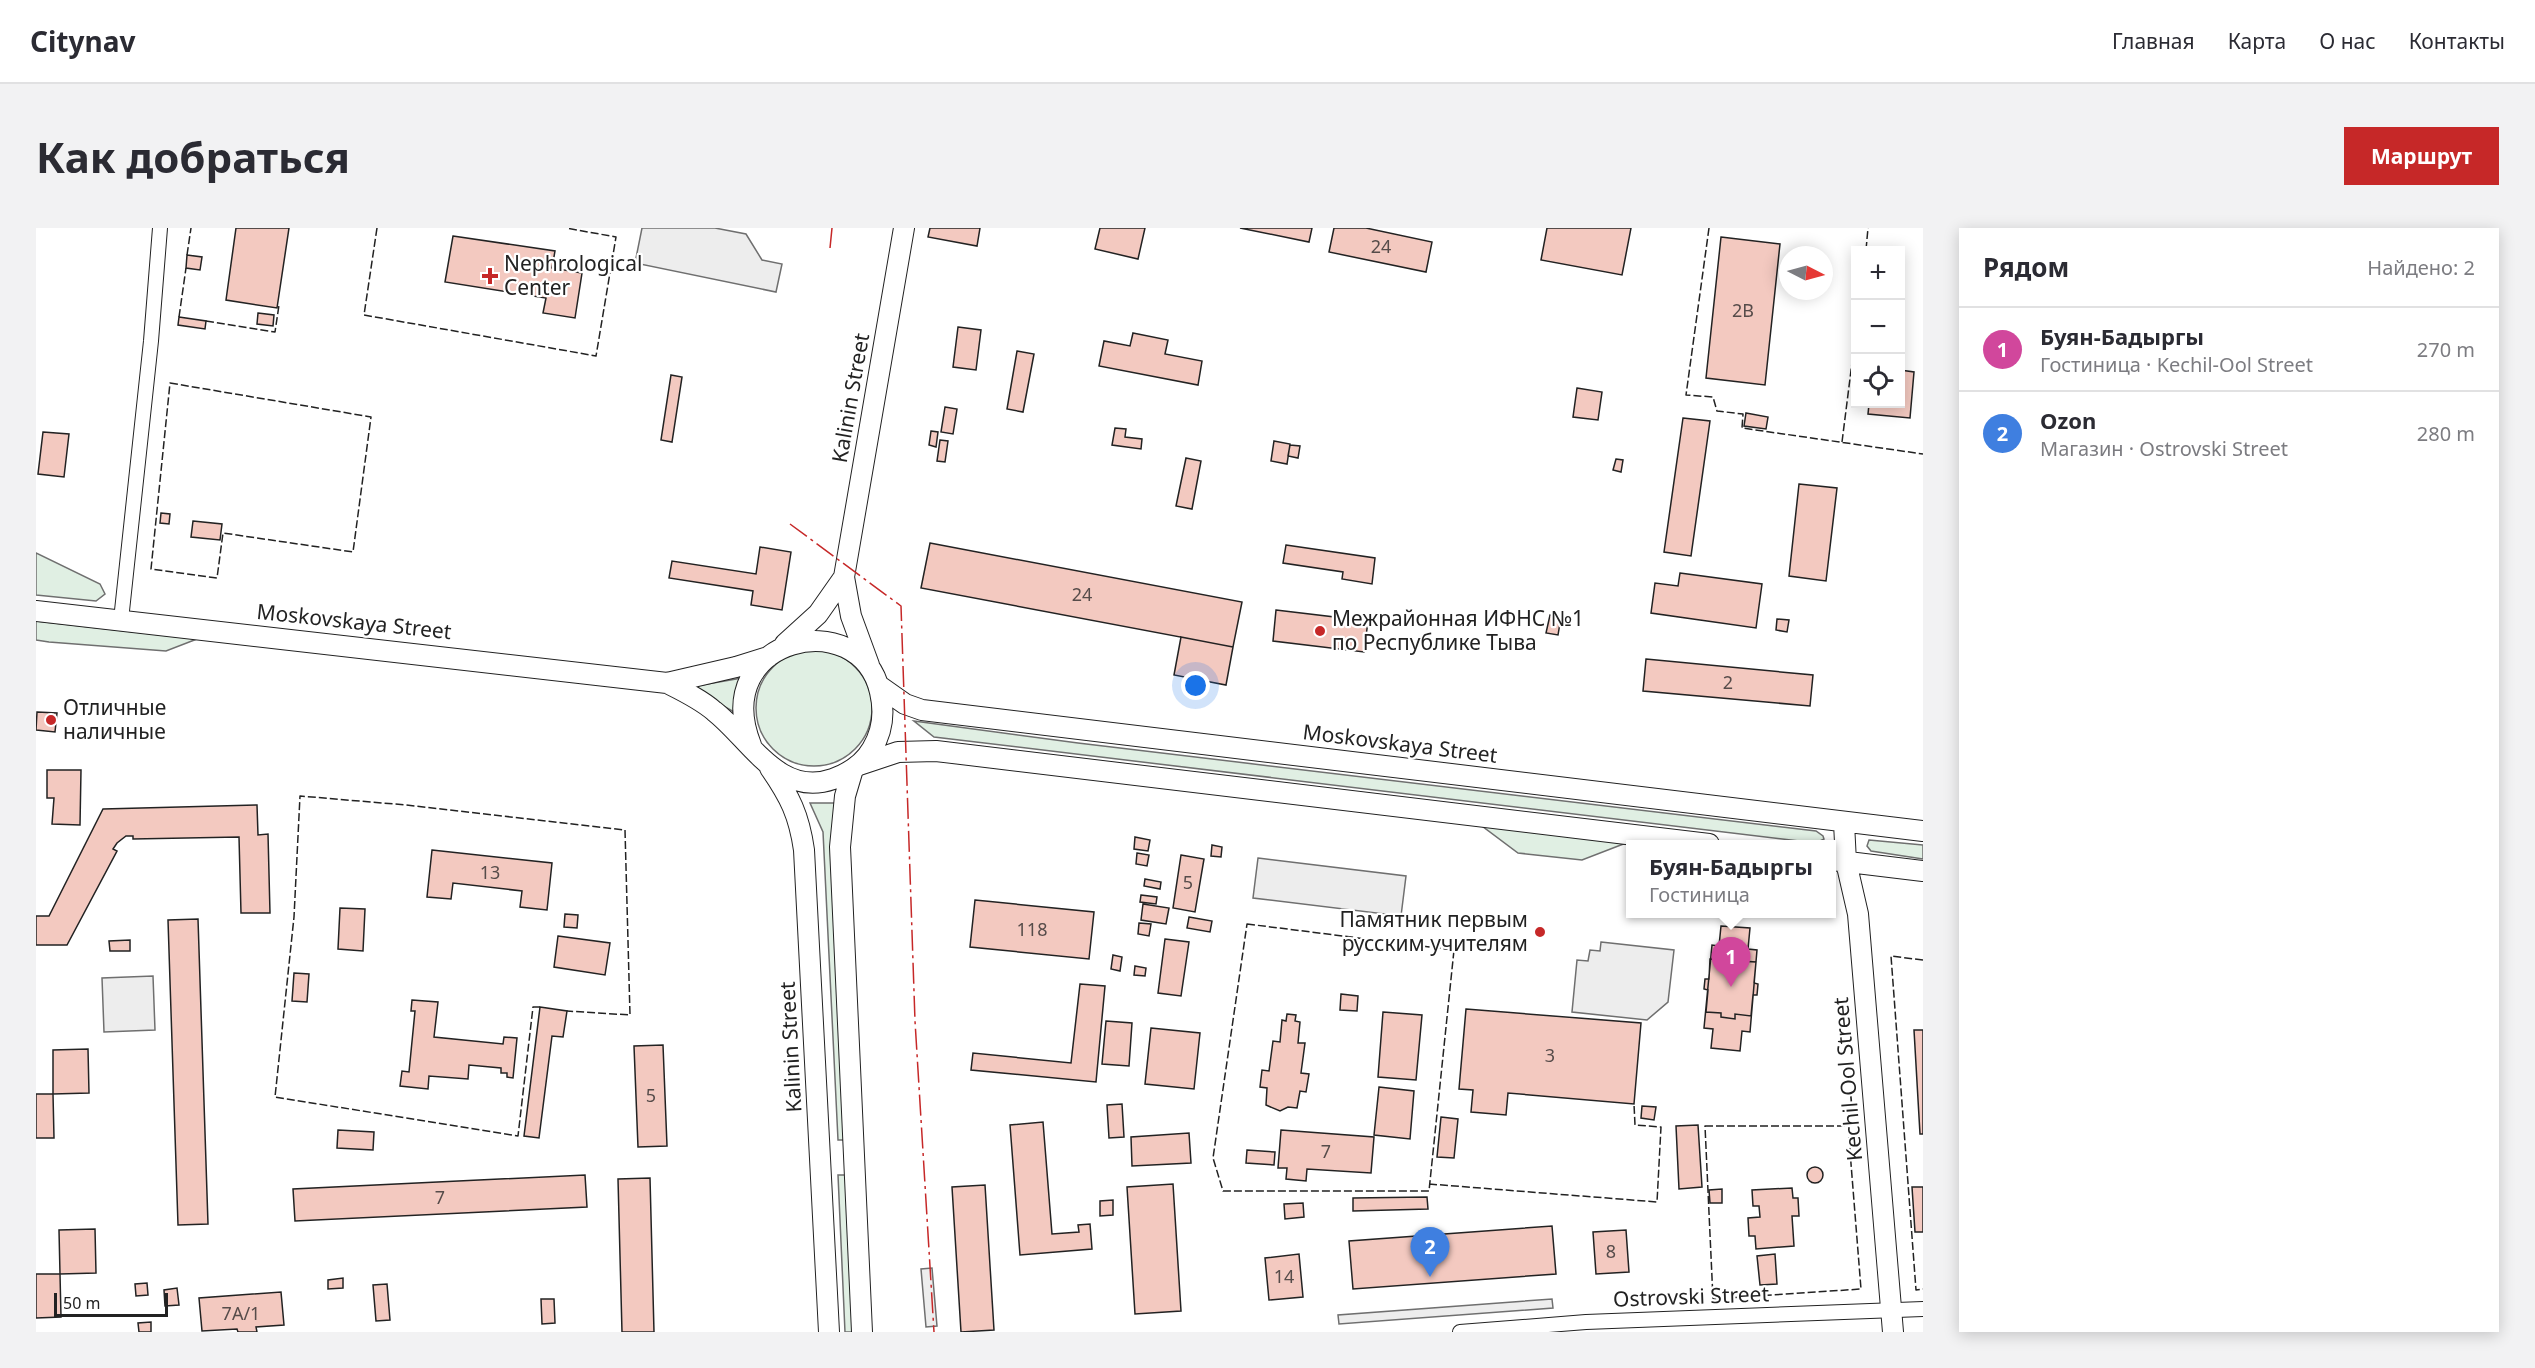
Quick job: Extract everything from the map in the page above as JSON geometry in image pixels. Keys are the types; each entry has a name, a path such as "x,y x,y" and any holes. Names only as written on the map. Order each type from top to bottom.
{"main road":[{"name":"Kalinin Street","path":"875,679 851,616 844,576 904,228"},
{"name":"Kalinin Street","path":"772,654 818,614 844,576"},
{"name":"Moskovskaya Street","path":"36,611 667,683 736,667 772,654"},
{"path":"862,1332 840,847 844,796 856,767 877,740 882,723 883,705 875,679 853,654 828,642 810,641 792,644 772,654 757,668 748,682 742,714 745,730 751,745 770,768 788,778 807,782 827,781 856,767 898,752 936,751 1676,840"},
{"name":"Moskovskaya Street","path":"875,679 905,704 931,711 1923,831"},
{"name":"Moskovskaya Street","path":"667,683 715,711 751,745"},
{"name":"Kalinin Street","path":"770,768 793,804 799,820 804,850 829,1332"},
{"name":"Kechil-Ool Street","path":"1844,823 1839,861 1858,914 1893,1332"},
{"path":"1839,861 1923,871"},
{"path":"821,1149 854,1147"}],"street":[{"path":"121,620 151,341 160,228"},
{"name":"Ostrovski Street","path":"1460,1332 1586,1322 1923,1309"}],"green space":[{"path":"36,553 100,584 105,594 96,601 36,595"},
{"path":"36,621 197,639 166,651 49,642 36,640"},
{"path":"814,650 836,654 855,667 868,686 872,708 868,730 855,749 836,762 814,766 792,762 773,749 760,730 756,708 760,686 773,667 792,654"},
{"path":"742,678 734,712 690,687"},
{"path":"914,721 1078,743 1816,831 1824,839 1791,840 934,737"},
{"path":"810,803 840,803 847,1140 838,1140 823,832"},
{"path":"1482,826 1626,843 1582,860 1518,853"},
{"path":"1869,840 1923,845 1923,859 1871,851 1867,846"},
{"path":"838,1175 849,1175 856,1332 845,1332"}],"shaded area":[{"path":"642,228 715,228 746,234 762,260 782,264 776,292 635,263"},
{"path":"1258,858 1406,876 1401,916 1253,898"},
{"path":"1601,942 1674,950 1668,1002 1647,1020 1572,1012 1577,960 1588,961 1590,950 1600,951"},
{"path":"153,976 155,1030 104,1032 102,978"},
{"path":"932,1268 937,1326 926,1327 921,1269"},
{"path":"1552,1299 1553,1308 1339,1324 1338,1315"}],"building":[{"path":"236,228 289,228 277,308 226,300"},
{"path":"930,228 980,228 977,246 928,237"},
{"path":"1100,228 1145,228 1138,259 1095,249"},
{"path":"1240,228 1312,228 1309,242"},
{"path":"1334,228 1366,228 1432,242 1426,272 1329,252"},
{"path":"1547,228 1631,228 1622,275 1541,260"},
{"path":"453,236 555,251 552,268 582,273 575,318 543,313 546,298 445,282"},
{"path":"1721,237 1780,244 1765,385 1706,378"},
{"path":"187,255 202,257 200,270 186,268"},
{"path":"258,313 274,315 273,326 257,324"},
{"path":"179,317 206,321 205,329 178,325"},
{"path":"958,327 981,330 976,370 953,367"},
{"path":"1133,333 1168,340 1165,354 1202,361 1198,385 1099,366 1104,341 1130,346"},
{"path":"1017,351 1034,354 1023,412 1007,409"},
{"path":"1905,371 1914,372 1910,418 1868,414 1869,408 1905,408"},
{"path":"671,375 682,377 672,442 661,440"},
{"path":"1577,388 1602,392 1598,420 1573,417"},
{"path":"945,407 957,409 953,434 941,432"},
{"path":"1746,413 1768,417 1766,429 1744,426"},
{"path":"1683,418 1710,421 1691,556 1664,552"},
{"path":"1115,428 1126,429 1125,437 1142,439 1141,449 1112,445"},
{"path":"931,431 938,432 936,447 929,445"},
{"path":"43,432 69,434 64,477 38,474"},
{"path":"940,440 948,441 945,462 937,461"},
{"path":"1274,441 1290,444 1287,464 1271,461"},
{"path":"1290,445 1300,446 1298,458 1288,456"},
{"path":"1186,458 1201,461 1192,509 1176,506"},
{"path":"1616,459 1623,460 1621,472 1613,470"},
{"path":"1799,484 1837,488 1826,581 1789,576"},
{"path":"161,513 170,514 169,524 160,523"},
{"path":"193,521 222,524 220,540 191,537"},
{"path":"930,543 1242,602 1233,647 921,588"},
{"path":"1286,545 1375,558 1372,584 1342,579 1343,572 1283,563"},
{"path":"760,547 791,552 782,610 751,605 753,591 669,578 672,561 756,574"},
{"path":"1680,573 1762,584 1756,628 1651,613 1655,583 1678,586"},
{"name":"Межрайонная ИФНС №1 по Республике Тыва","path":"1276,610 1368,621 1364,652 1273,641"},
{"path":"1550,615 1561,617 1558,635 1546,633"},
{"path":"1777,619 1789,620 1787,632 1776,630"},
{"path":"1181,637 1233,647 1226,685 1174,675"},
{"path":"1646,659 1813,675 1810,706 1643,691"},
{"path":"37,712 57,713 55,732 36,730"},
{"path":"47,770 81,770 80,825 52,824 54,798 47,798"},
{"path":"257,805 258,835 268,834 270,913 241,913 239,837 133,839 133,836 126,836 113,849 117,851 67,945 36,945 36,916 49,916 103,809"},
{"path":"1135,837 1150,840 1148,851 1134,849"},
{"path":"1212,845 1222,847 1221,857 1211,856"},
{"path":"432,850 552,863 547,910 520,907 522,891 453,883 451,899 427,897"},
{"path":"1137,853 1149,855 1147,866 1136,864"},
{"path":"1181,855 1204,859 1195,912 1173,908"},
{"path":"1145,879 1161,882 1160,889 1144,886"},
{"path":"1141,895 1157,897 1156,904 1140,902"},
{"path":"975,900 1094,912 1089,959 970,947"},
{"path":"1143,904 1169,908 1166,924 1141,920"},
{"path":"340,908 365,909 363,951 338,949"},
{"path":"565,914 578,915 577,928 564,927"},
{"path":"1189,917 1212,921 1210,932 1187,928"},
{"path":"198,919 208,1224 178,1225 168,920"},
{"path":"1139,923 1151,924 1149,936 1138,934"},
{"path":"1721,926 1750,928 1748,949 1757,950 1750,1032 1742,1031 1740,1051 1711,1048 1713,1029 1704,1028 1712,945 1719,946"},
{"path":"558,936 610,943 605,975 554,967"},
{"path":"1165,939 1189,942 1181,996 1158,993"},
{"path":"130,940 130,951 110,951 109,941"},
{"path":"1113,955 1122,957 1120,971 1111,969"},
{"path":"1726,956 1741,957 1740,961 1756,962 1754,983 1758,984 1757,995 1753,995 1751,1016 1735,1014 1735,1019 1721,1017 1721,1013 1706,1012 1708,990 1704,989 1705,979 1709,979 1710,959 1726,960"},
{"path":"1135,966 1146,968 1145,976 1134,975"},
{"path":"294,973 309,974 307,1002 292,1001"},
{"path":"1080,984 1105,986 1096,1082 971,1070 973,1053 1071,1063"},
{"path":"1341,994 1358,996 1357,1011 1340,1010"},
{"path":"412,1000 438,1002 434,1037 503,1044 504,1037 517,1038 513,1078 507,1077 507,1073 501,1073 501,1068 469,1065 468,1079 429,1076 428,1089 400,1086 402,1071 409,1072 415,1011 411,1011"},
{"path":"540,1007 567,1011 563,1037 552,1036 539,1138 524,1136"},
{"path":"1466,1009 1641,1023 1634,1104 1508,1093 1506,1115 1471,1112 1473,1090 1459,1089"},
{"path":"1383,1012 1422,1015 1416,1080 1378,1077"},
{"path":"1287,1014 1296,1015 1295,1021 1300,1022 1298,1043 1305,1043 1301,1073 1309,1074 1306,1092 1300,1091 1297,1108 1288,1107 1280,1111 1266,1105 1267,1088 1260,1087 1262,1070 1269,1071 1273,1041 1280,1042 1282,1020 1286,1021"},
{"path":"1106,1021 1132,1023 1129,1066 1102,1064"},
{"path":"1151,1028 1200,1033 1194,1089 1145,1084"},
{"path":"1914,1030 1923,1030 1923,1134 1920,1134"},
{"path":"663,1045 667,1146 638,1147 634,1046"},
{"path":"88,1049 89,1093 53,1094 53,1050"},
{"path":"1379,1087 1414,1091 1410,1139 1374,1135"},
{"path":"36,1094 53,1094 54,1138 36,1138"},
{"path":"1122,1104 1124,1137 1109,1138 1107,1105"},
{"path":"1642,1106 1656,1107 1654,1120 1641,1118"},
{"path":"1441,1117 1458,1119 1454,1158 1437,1157"},
{"path":"1043,1122 1052,1234 1079,1232 1078,1225 1090,1224 1092,1249 1020,1255 1010,1125"},
{"path":"1698,1125 1702,1187 1679,1189 1676,1126"},
{"path":"338,1130 374,1132 373,1150 337,1148"},
{"path":"1281,1130 1374,1137 1371,1173 1307,1169 1306,1181 1286,1179 1287,1168 1278,1168"},
{"path":"1189,1133 1191,1163 1132,1166 1131,1137"},
{"path":"1247,1150 1275,1152 1274,1165 1246,1163"},
{"path":"1815,1167 1823,1175 1815,1183 1807,1175"},
{"path":"585,1175 587,1207 295,1221 293,1189"},
{"path":"650,1178 654,1332 622,1332 618,1179"},
{"path":"1173,1184 1181,1311 1135,1314 1127,1187"},
{"path":"985,1185 994,1330 961,1332 952,1187"},
{"path":"1912,1187 1923,1187 1923,1232 1915,1232"},
{"path":"1792,1188 1793,1198 1798,1198 1799,1216 1792,1216 1794,1246 1756,1249 1755,1236 1749,1236 1748,1218 1760,1217 1759,1206 1753,1206 1752,1190"},
{"path":"1722,1189 1722,1203 1710,1203 1709,1190"},
{"path":"1427,1197 1428,1209 1353,1211 1353,1198"},
{"path":"1113,1200 1113,1215 1100,1216 1100,1201"},
{"path":"1303,1203 1304,1217 1285,1219 1284,1204"},
{"path":"1552,1226 1556,1274 1353,1289 1349,1241"},
{"path":"95,1229 96,1273 60,1274 59,1230"},
{"path":"1626,1230 1629,1272 1596,1274 1593,1232"},
{"path":"1299,1254 1303,1297 1269,1300 1265,1258"},
{"path":"1775,1254 1777,1284 1760,1285 1757,1256"},
{"path":"36,1274 60,1274 61,1317 36,1318"},
{"path":"343,1278 343,1288 328,1289 328,1280"},
{"path":"147,1283 148,1295 136,1296 135,1284"},
{"path":"387,1284 390,1320 376,1321 373,1285"},
{"path":"177,1288 179,1305 165,1306 164,1290"},
{"path":"281,1292 284,1325 256,1327 257,1332 238,1332 237,1329 202,1331 199,1298"},
{"path":"541,1299 554,1299 555,1323 542,1324"},
{"path":"151,1322 151,1332 139,1332 138,1323"}],"fence":[{"path":"187,255 191,228"},
{"path":"377,228 364,315 596,356 616,237 566,228"},
{"path":"1709,228 1686,395 1713,397 1717,411 1743,414 1742,428 1923,454"},
{"path":"1866,246 1868,228"},
{"path":"179,317 186,268"},
{"path":"206,321 275,332 279,305"},
{"path":"1842,442 1853,354"},
{"path":"170,383 371,417 353,552 223,533 217,578 151,569 170,383"},
{"path":"540,1007 533,1007 518,1136 275,1097 294,917 300,796 406,805 625,830 630,1015 567,1011"},
{"path":"1247,924 1454,950 1429,1191 1223,1191 1213,1158 1247,924"},
{"path":"1923,960 1891,956 1916,1290 1923,1289"},
{"path":"1429,1184 1657,1202 1661,1127 1635,1125 1634,1104"},
{"path":"1705,1126 1848,1126 1861,1289 1713,1299 1705,1126"}],"power":[{"path":"830,248 832,228"},
{"path":"790,524 901,606 915,1021 934,1332"}],"place":[{"name":"Nephrological Center","path":"490,276"},
{"name":"Межрайонная ИФНС №1 по Республике Тыва","path":"1320,631"},
{"name":"Отличные наличные","path":"51,720"},
{"name":"Памятник первым русским учителям","path":"1540,932"},
{"name":"Буян-Бадыргы","path":"1731,987"},
{"name":"Ozon","path":"1430,1277"}]}
